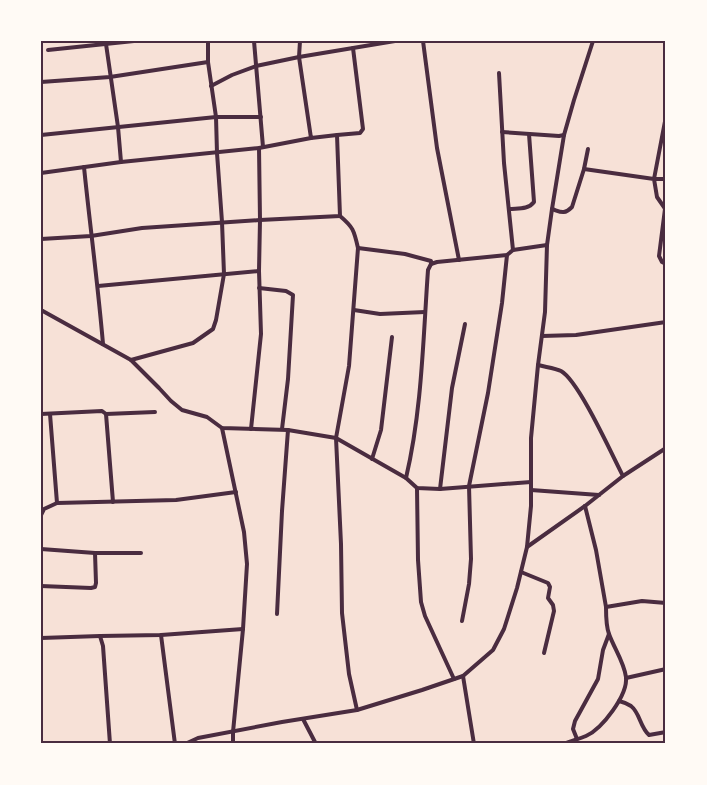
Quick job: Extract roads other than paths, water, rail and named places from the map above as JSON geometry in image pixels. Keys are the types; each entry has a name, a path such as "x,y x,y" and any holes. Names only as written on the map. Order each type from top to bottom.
{"street":[{"path":"48,50 91,43 106,44 134,41"},
{"path":"131,360 193,343 213,329 216,320 224,274 216,117 208,62 208,41"},
{"path":"251,429 261,334 259,271 261,117 254,41"},
{"path":"300,41 299,57 311,138"},
{"path":"211,86 232,75 256,66 395,41"},
{"path":"423,41 437,148 459,260"},
{"path":"185,744 198,738 357,710 463,676 493,650 504,630 527,547 531,490 531,438 545,312 547,245 564,135 593,41"},
{"path":"106,44 121,162"},
{"path":"41,172 261,148 311,138 360,132 363,129 353,48"},
{"path":"41,82 110,77 208,62"},
{"path":"499,73 502,132 513,250"},
{"path":"666,116 654,179 657,197 665,209 659,256 662,262 666,264"},
{"path":"41,135 216,117 261,117"},
{"path":"502,132 564,135"},
{"path":"509,209 527,208 534,202 529,134"},
{"path":"337,135 340,216"},
{"path":"552,209 564,213 572,207 588,150"},
{"path":"84,167 103,344"},
{"path":"584,169 666,179"},
{"path":"41,239 91,236 142,228 340,216 350,224 358,248 354,310 349,366 336,438 342,613 349,674 357,710"},
{"path":"406,478 413,449 418,407 428,270 431,264 507,255 513,250 547,245"},
{"path":"358,248 405,254 431,262 431,264"},
{"path":"462,621 469,584 471,559 469,486 489,384 502,303 507,255"},
{"path":"98,286 259,271"},
{"path":"259,288 286,291 293,295 288,379 282,429"},
{"path":"41,310 131,360 182,410 207,417 222,428 282,429 336,438 406,478 417,488 440,489 531,482"},
{"path":"354,310 380,314 425,312"},
{"path":"542,336 576,335 666,322"},
{"path":"440,489 452,388 465,324"},
{"path":"372,459 381,430 392,337"},
{"path":"538,365 561,371 570,380 587,406 623,476"},
{"path":"41,414 102,411 106,414 155,412"},
{"path":"50,414 57,503"},
{"path":"106,414 113,502"},
{"path":"222,428 244,532 247,564 233,744"},
{"path":"277,614 288,430"},
{"path":"527,547 600,495 623,476 666,448"},
{"path":"417,488 420,602 454,679"},
{"path":"531,490 600,495"},
{"path":"41,515 44,509 57,503 176,500 236,492"},
{"path":"564,744 588,736 602,723 619,701 624,690 626,678 609,634 596,550 585,506"},
{"path":"41,549 96,553 141,553"},
{"path":"41,586 95,587 96,553"},
{"path":"521,572 548,583 550,587 548,598 553,605 554,611 544,653"},
{"path":"606,607 642,601 666,603"},
{"path":"41,638 161,635 242,629"},
{"path":"577,739 573,729 575,721 595,687 603,650 609,634"},
{"path":"161,635 175,744"},
{"path":"100,636 103,646 110,744"},
{"path":"626,678 666,669"},
{"path":"463,676 474,744"},
{"path":"619,701 632,706 649,735 666,732"},
{"path":"303,719 316,744"}]}
